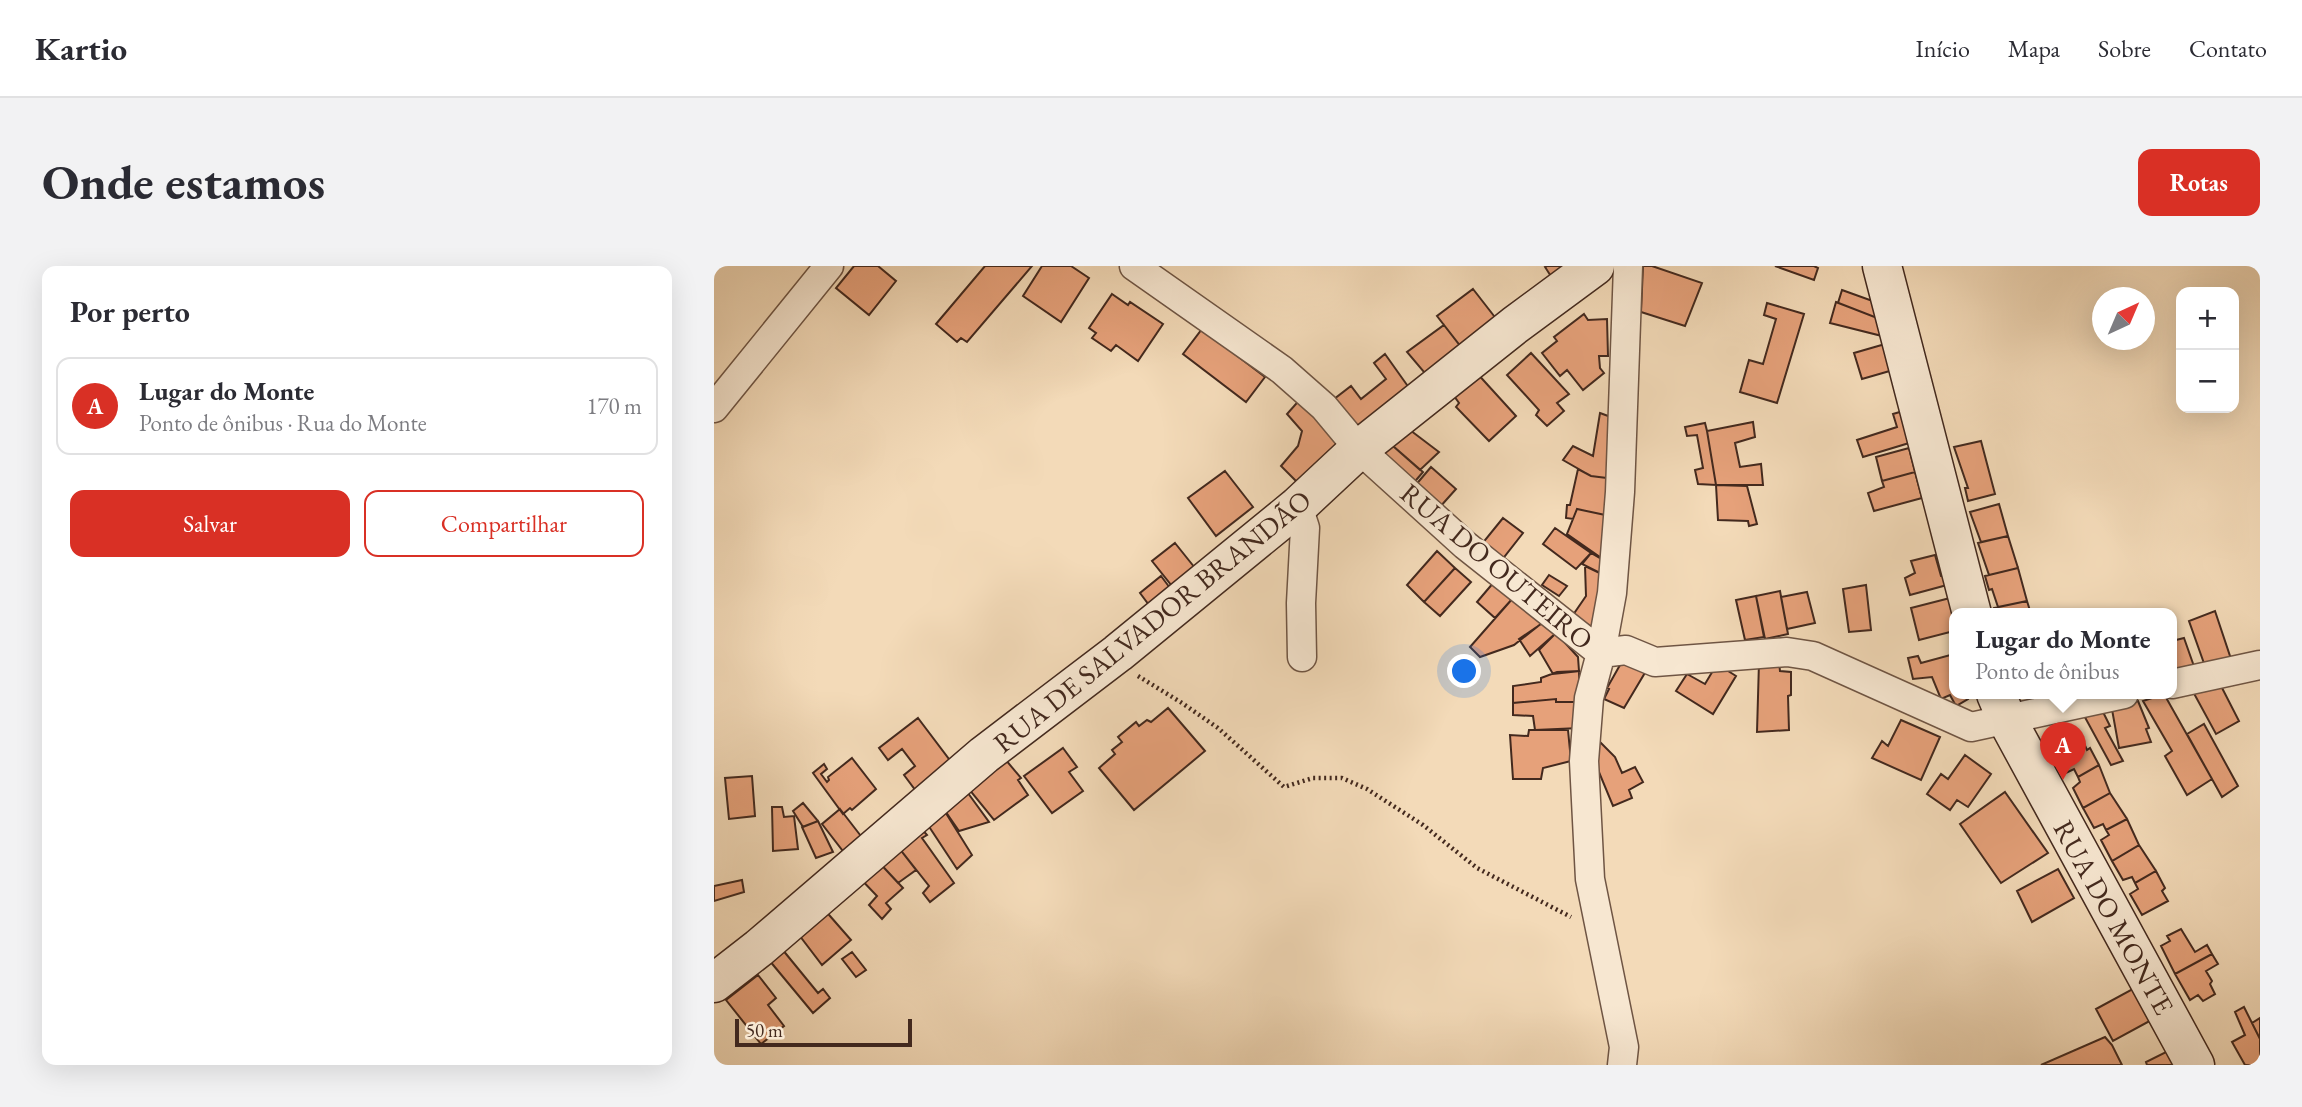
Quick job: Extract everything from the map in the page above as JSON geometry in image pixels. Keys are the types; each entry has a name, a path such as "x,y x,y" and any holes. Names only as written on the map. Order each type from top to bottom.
{"main road":[{"name":"RUA DE SALVADOR BRANDÃO","path":"714,983 759,948 984,755 1118,653 1298,506 1359,449 1515,325 1595,266"},
{"path":"1882,266 1970,608"},
{"name":"RUA DO MONTE","path":"2001,707 2195,1065"}],"street":[{"path":"714,408 829,266"},
{"name":"RUA DO OUTEIRO","path":"1134,266 1282,370 1325,407 1359,449 1465,545 1601,653 1626,650 1655,662 1787,652 1812,656 1971,727 2001,707 2077,699"},
{"path":"1622,1065 1624,1047 1590,879 1584,761 1589,698 1612,593 1620,492 1628,266"},
{"path":"1298,506 1306,528 1301,603 1303,657"},
{"path":"2177,683 2260,665"}],"path":[{"path":"1118,653 1126,667 1218,728 1284,787 1312,778 1342,778 1367,789 1423,825 1477,868 1588,926 1601,926"}],"building":[{"path":"854,266 878,266 896,281 869,315 836,288"},
{"path":"985,266 1032,266 967,342 961,338 957,342 936,324"},
{"path":"1042,266 1071,266 1089,278 1061,322 1023,296"},
{"path":"1569,266 1554,281 1545,267"},
{"path":"1643,266 1652,266 1702,283 1685,326 1641,312"},
{"path":"1775,266 1814,266 1818,268 1814,280"},
{"path":"1473,289 1501,325 1465,352 1437,316"},
{"path":"1842,290 1881,304 1885,321 1838,303"},
{"path":"1112,294 1128,305 1130,302 1163,324 1138,361 1116,345 1111,351 1092,338 1096,333 1089,328"},
{"path":"1836,302 1885,321 1890,338 1830,323"},
{"path":"1767,303 1804,314 1777,403 1740,392 1749,360 1763,364 1776,319 1764,315"},
{"path":"1584,314 1588,320 1607,319 1608,356 1599,356 1600,368 1604,373 1583,390 1567,370 1560,376 1542,353 1557,341 1554,337"},
{"path":"1444,325 1465,352 1429,378 1407,352"},
{"path":"1202,329 1265,377 1246,402 1183,354"},
{"path":"1892,342 1900,368 1862,379 1854,353"},
{"path":"1531,353 1569,394 1557,403 1564,411 1547,426 1536,415 1539,410 1507,375"},
{"path":"1385,354 1412,392 1357,437 1329,403 1351,386 1361,399 1386,379 1374,363"},
{"path":"1475,371 1516,416 1489,441 1456,407 1459,403 1449,389"},
{"path":"1303,396 1347,446 1302,487 1281,466 1298,446 1302,431 1287,414"},
{"path":"1910,409 1919,440 1863,457 1857,440 1897,427 1893,414"},
{"path":"1600,413 1619,420 1615,479 1591,476 1563,460 1573,446 1593,456"},
{"path":"1753,422 1755,437 1735,443 1740,467 1761,464 1763,485 1716,485 1707,431"},
{"path":"1705,423 1716,485 1698,484 1695,470 1703,468 1697,435 1687,436 1685,427"},
{"path":"1402,424 1439,452 1420,470 1385,439"},
{"path":"1385,439 1423,472 1411,486 1370,454"},
{"path":"1981,441 1995,494 1968,501 1965,488 1968,488 1954,447"},
{"path":"1909,448 1915,472 1882,481 1876,457"},
{"path":"1431,467 1456,489 1439,508 1414,487"},
{"path":"1578,469 1591,476 1615,479 1610,516 1577,509 1573,519 1566,518 1567,505 1570,505"},
{"path":"1225,471 1253,507 1216,536 1188,498"},
{"path":"1915,472 1922,498 1874,511 1868,493 1884,487 1882,481"},
{"path":"1716,485 1747,486 1757,524 1749,526 1748,521 1718,520"},
{"path":"1999,504 2008,536 1981,542 1970,512"},
{"path":"1577,509 1610,516 1610,564 1567,534"},
{"path":"1503,518 1523,533 1501,561 1481,545"},
{"path":"1555,528 1591,553 1576,569 1543,544"},
{"path":"2008,536 2018,568 1989,575 1978,543"},
{"path":"1175,543 1199,573 1176,591 1152,561"},
{"path":"1437,551 1455,568 1424,602 1407,585"},
{"path":"1591,553 1610,564 1608,577 1582,564"},
{"path":"1935,555 1941,576 1944,576 1947,585 1910,595 1905,578 1915,573 1911,561"},
{"path":"1585,566 1608,577 1593,628 1573,615 1586,596"},
{"path":"1455,568 1471,582 1440,616 1424,602"},
{"path":"2018,568 2027,601 1998,607 1985,576"},
{"path":"1549,575 1567,586 1559,596 1542,585"},
{"path":"1161,576 1173,592 1152,609 1140,593"},
{"path":"1494,582 1513,598 1495,618 1477,602"},
{"path":"1866,585 1871,630 1849,632 1843,589"},
{"path":"1780,591 1788,634 1765,639 1756,596"},
{"path":"1807,592 1815,623 1787,629 1781,597"},
{"path":"1756,596 1764,637 1745,640 1736,600"},
{"path":"1513,598 1542,623 1514,645 1480,657 1470,647"},
{"path":"1950,598 1952,608 1949,608 1949,632 1919,640 1911,608"},
{"path":"2027,601 2029,608 1994,608"},
{"path":"2215,611 2233,665 2206,669 2189,621"},
{"path":"1544,622 1556,633 1530,656 1519,639"},
{"path":"1556,633 1578,657 1579,671 1553,674 1539,650"},
{"path":"2184,638 2196,672 2177,677 2177,640"},
{"path":"1949,655 1949,695 1941,699 1932,677 1913,679 1908,658 1918,656 1921,663"},
{"path":"1624,658 1646,671 1624,708 1604,699 1609,689 1607,688"},
{"path":"1759,662 1779,662 1780,671 1791,672 1791,695 1788,696 1789,730 1757,732"},
{"path":"1717,664 1736,676 1713,714 1676,691 1687,674 1705,684"},
{"path":"1579,671 1580,702 1556,702 1556,699 1513,703 1513,686 1541,682 1541,678 1557,672"},
{"path":"2219,682 2239,721 2216,734 2191,688"},
{"path":"1556,699 1556,702 1580,702 1580,728 1535,730 1533,716 1513,715 1513,703"},
{"path":"1952,699 1968,699 1956,706"},
{"path":"2167,699 2212,779 2187,795 2165,756 2172,751 2143,701"},
{"path":"2138,701 2149,728 2146,729 2151,742 2119,748 2111,704"},
{"path":"2100,706 2110,726 2105,728 2123,761 2111,765 2081,710"},
{"path":"1168,708 1205,751 1134,810 1099,768 1115,754 1112,750 1122,742 1118,737 1136,722 1139,726 1147,720 1151,722"},
{"path":"918,718 955,767 919,795 904,775 915,766 902,749 888,760 879,748"},
{"path":"1901,720 1940,737 1921,780 1872,758 1882,741 1888,746"},
{"path":"2204,724 2238,786 2222,797 2187,734"},
{"path":"2072,728 2076,734 2079,732 2087,750 2090,748 2099,765 2078,777 2074,769 2066,773 2057,755 2059,753 2056,746 2064,742 2060,734"},
{"path":"1529,730 1568,730 1571,761 1543,768 1541,779 1513,779 1510,735 1528,736"},
{"path":"1596,738 1615,757 1622,773 1635,767 1643,782 1629,790 1632,798 1613,806 1596,765"},
{"path":"1063,748 1077,767 1069,772 1083,791 1052,813 1024,776"},
{"path":"1965,755 1991,774 1968,807 1957,800 1950,810 1927,794 1941,774 1948,779"},
{"path":"852,758 876,789 852,810 850,808 843,814 813,773 824,764 827,769 821,774 827,782 828,777"},
{"path":"1005,759 1021,778 1018,780 1028,795 994,820 968,788"},
{"path":"2099,765 2110,793 2083,808 2073,788 2080,782 2078,777"},
{"path":"752,776 755,816 729,819 725,778"},
{"path":"965,789 989,822 959,831 939,802"},
{"path":"2005,792 2048,853 2001,883 1960,824"},
{"path":"2110,793 2127,819 2106,830 2103,824 2094,828 2083,808"},
{"path":"939,802 972,855 957,869 922,816"},
{"path":"803,803 818,821 803,827 793,811"},
{"path":"772,807 782,807 784,817 794,816 798,849 773,851"},
{"path":"840,809 864,840 846,855 822,824"},
{"path":"2127,819 2139,845 2112,861 2101,840 2109,835 2106,830"},
{"path":"914,820 927,835 922,838 954,883 930,902 923,893 929,886 892,839"},
{"path":"818,821 833,852 816,858 802,827"},
{"path":"892,839 916,870 898,883 874,857"},
{"path":"2139,845 2156,871 2135,883 2132,877 2123,880 2112,861"},
{"path":"874,857 903,888 886,903 891,909 882,919 869,905 877,896 855,873"},
{"path":"2058,869 2074,898 2032,922 2017,891"},
{"path":"2156,871 2168,901 2142,915 2130,894 2138,889 2135,883"},
{"path":"742,880 744,892 714,901 714,886"},
{"path":"823,908 851,940 822,965 796,931"},
{"path":"2181,929 2195,952 2207,945 2212,954 2175,974 2161,946 2170,941 2167,936"},
{"path":"782,949 818,993 823,989 830,998 813,1013 769,960"},
{"path":"852,952 866,970 856,977 842,959"},
{"path":"2212,954 2218,964 2206,971 2215,994 2203,1001 2198,995 2190,1000 2175,974"},
{"path":"758,975 776,998 768,1005 784,1026 761,1044 726,1000"},
{"path":"2140,985 2157,1017 2113,1041 2096,1009"},
{"path":"2244,1007 2260,1039 2260,1065 2245,1065 2232,1042 2245,1035 2235,1012"},
{"path":"2260,1018 2260,1039 2252,1023"},
{"path":"2105,1037 2122,1065 2041,1065"},
{"path":"2172,1049 2180,1065 2147,1065 2146,1062"}],"place":[{"name":"Lugar do Monte","path":"2063,780"}]}
